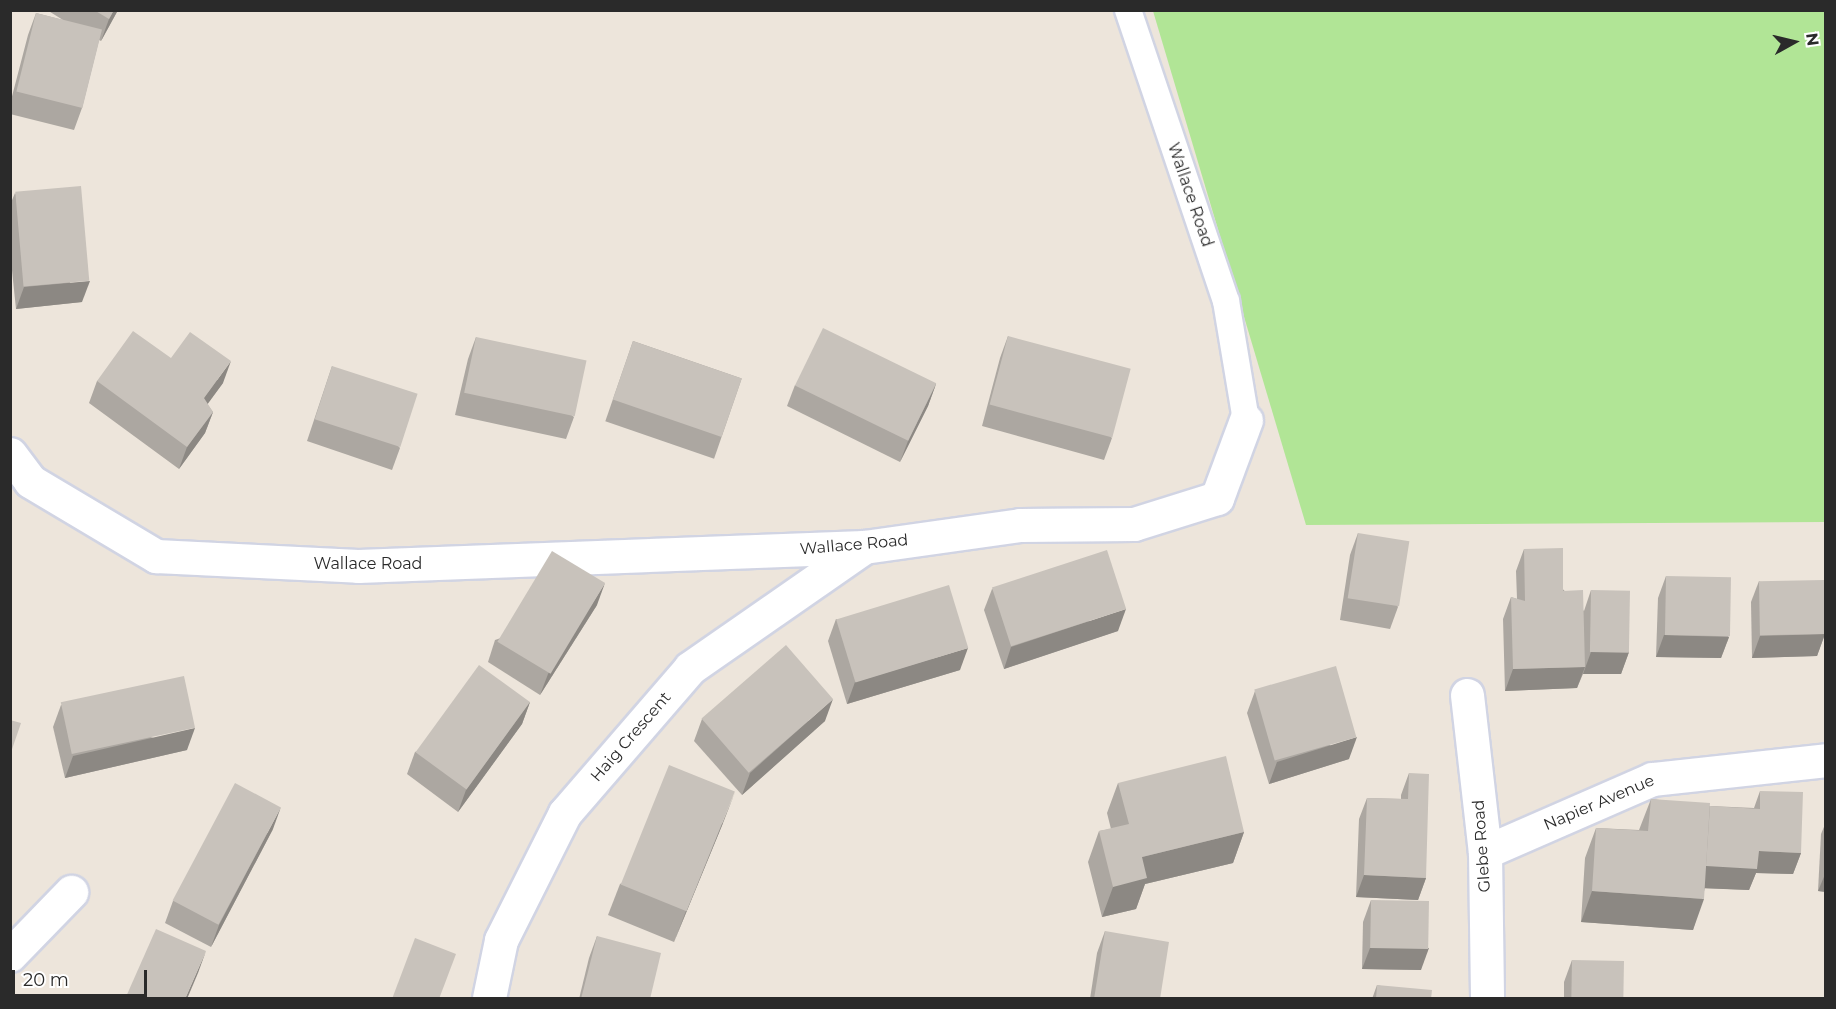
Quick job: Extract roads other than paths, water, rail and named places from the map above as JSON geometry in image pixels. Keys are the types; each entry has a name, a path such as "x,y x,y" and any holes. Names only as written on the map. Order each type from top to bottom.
{"street":[{"name":"Wallace Road","path":"10,454 30,481 156,556 358,566 864,547 1020,525 1134,524 1217,498 1246,420"},
{"name":"Haig Crescent","path":"489,999 501,940 565,813 690,668 864,547"},
{"name":"Glebe Road","path":"1467,695 1485,852 1487,999"},
{"name":"Napier Avenue","path":"1485,852 1652,779 1826,760"},
{"path":"10,955 71,892"}],"lane":[{"name":"Wallace Road","path":"1128,10 1226,301 1246,420"}]}
